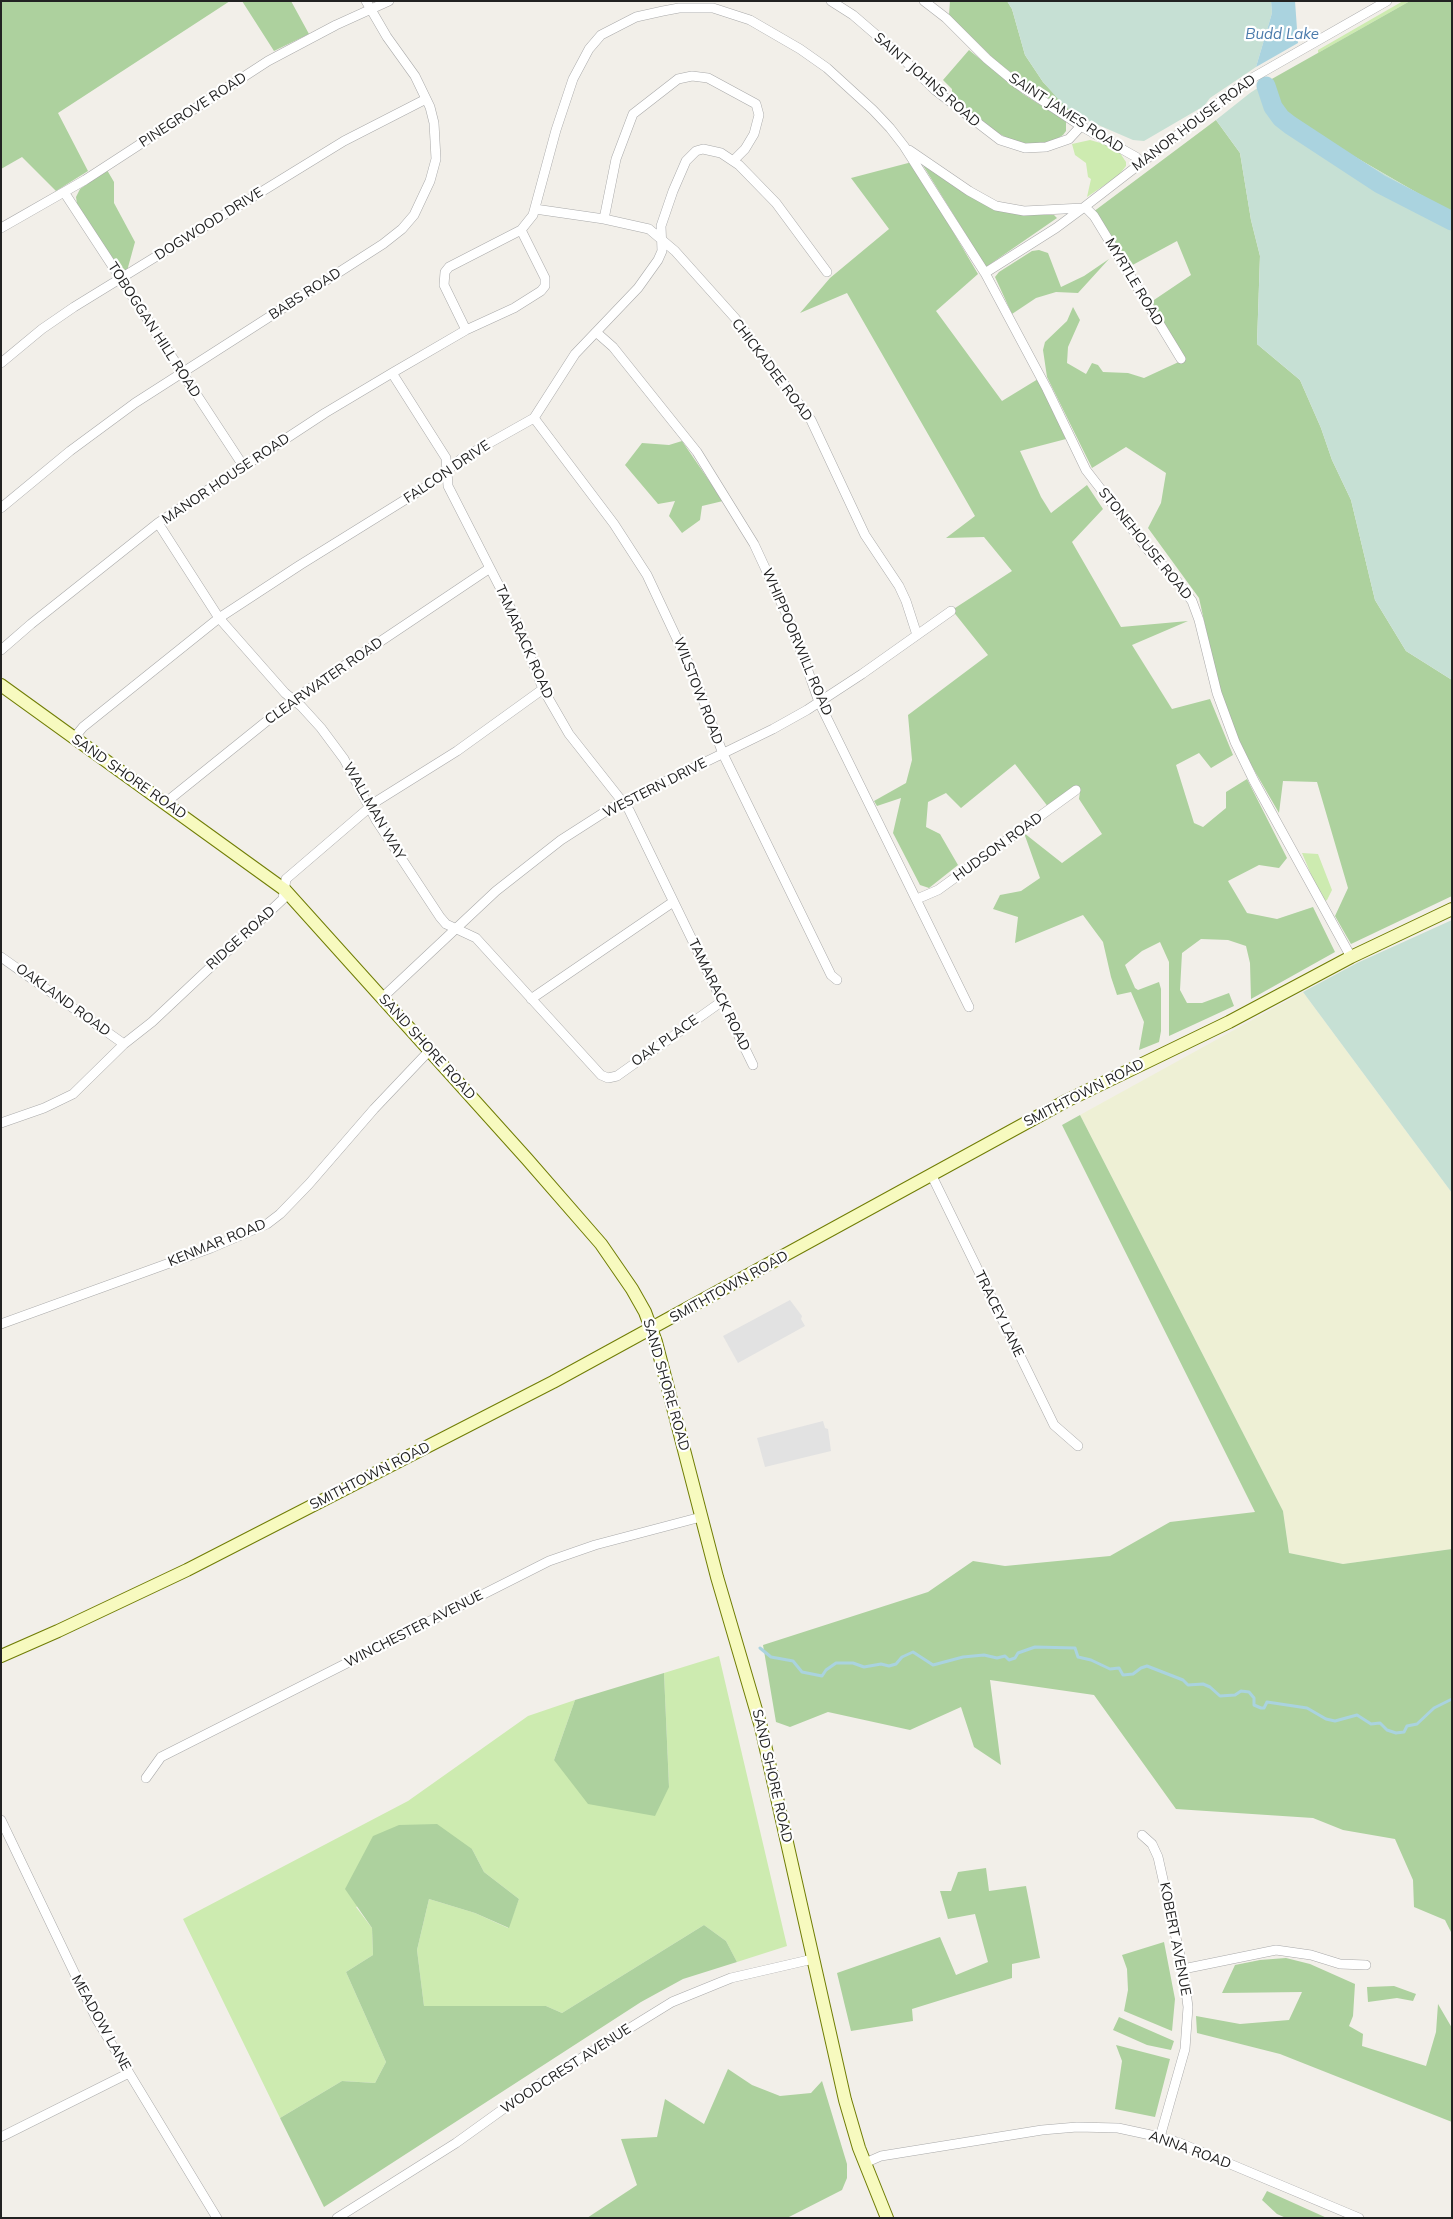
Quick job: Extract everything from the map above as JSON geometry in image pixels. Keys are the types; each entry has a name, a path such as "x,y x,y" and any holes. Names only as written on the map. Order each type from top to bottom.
{"street":[{"name":"BABS ROAD","path":"1,508 135,402 182,374 383,244 402,229 414,215 424,198 436,159 434,123 426,99 415,76 370,10 366,1"},
{"name":"PINEGROVE ROAD","path":"1,228 64,192 183,118 268,61 336,24 389,1"},
{"name":"SAINT JOHNS ROAD","path":"831,1 852,15 896,52 935,90 1000,140 1025,148 1046,147 1069,139 1081,126"},
{"name":"SAINT JAMES ROAD","path":"924,1 946,18 1001,71 1081,126 1136,157 1141,164"},
{"name":"MANOR HOUSE ROAD","path":"985,273 1056,228 1220,101 1259,74 1387,1"},
{"path":"466,330 444,285 445,272 449,267 521,230 528,222 535,209 556,130 573,79 589,49 601,35 636,17 679,8 713,8 731,12 756,23 800,49 827,68 873,110 904,146 985,273"},
{"path":"604,219 616,159 630,119 641,106 678,79 692,76 708,78 756,104 759,115 754,134 745,149 734,160"},
{"name":"DOGWOOD DRIVE","path":"1,363 42,329 120,279 344,141 426,99"},
{"path":"904,146 963,187 996,206 1024,211 1084,207"},
{"name":"FALCON DRIVE","path":"74,738 82,727 219,618 432,483 461,459 534,418 574,354 638,288 661,254 662,222 679,175 690,156 699,150 710,150 734,160 776,203 828,272"},
{"name":"TOBOGGAN HILL ROAD","path":"64,192 244,467"},
{"name":"MYRTLE ROAD","path":"1084,207 1094,216 1181,359"},
{"name":"CHICKADEE ROAD","path":"535,209 604,219 649,229 675,251 735,318 811,420 865,535 903,594 917,635"},
{"name":"MANOR HOUSE ROAD","path":"1,650 158,523 311,423 392,373 466,330 514,308 541,291 545,286 544,276 521,230"},
{"name":"STONEHOUSE ROAD","path":"985,273 1055,404 1086,470 1148,550 1174,577 1192,601 1199,620 1215,687 1235,742 1254,782 1351,957"},
{"name":"WHIPPOORWILL ROAD","path":"596,332 613,347 697,452 740,519 779,594 819,702 969,1007"},
{"name":"TAMARACK ROAD","path":"392,373 446,458 448,486 513,612 543,690 569,734 624,802 753,1065"},
{"name":"WILSTOW ROAD","path":"534,418 558,453 614,524 647,575 694,675 722,754 826,966 831,975 837,980"},
{"name":"WALLMAN WAY","path":"158,523 219,618 321,728 344,759 370,808 440,917 446,924 476,938 601,1075 608,1078"},
{"name":"CLEARWATER ROAD","path":"165,803 293,700 490,568"},
{"name":"WESTERN DRIVE","path":"383,997 455,927 518,871 561,840 624,802 773,729 819,702 951,611"},
{"name":"SAND SHORE ROAD","path":"1,685 284,890 383,997 429,1051 522,1153 605,1250 632,1288 652,1330 701,1517 761,1727 845,2100 865,2163 886,2218"},
{"name":"RIDGE ROAD","path":"1,1123 44,1108 73,1094 124,1044 152,1022 283,899 286,879 377,801 457,751 543,690"},
{"name":"HUDSON ROAD","path":"917,899 938,890 1076,790"},
{"path":"531,999 673,902"},
{"name":"SMITHTOWN ROAD","path":"1,1656 187,1570 652,1330 1066,1101 1229,1022 1351,957 1452,909"},
{"name":"OAKLAND ROAD","path":"1,957 124,1044"},
{"name":"OAK PLACE","path":"608,1078 616,1076 721,1002"},
{"name":"KENMAR ROAD","path":"1,1324 211,1248 267,1224 280,1214 309,1184 374,1109 429,1051"},
{"name":"TRACEY LANE","path":"931,1174 1054,1425 1078,1446"},
{"name":"WINCHESTER AVENUE","path":"146,1778 161,1757 549,1561 594,1545 701,1517"},
{"name":"MEADOW LANE","path":"1,1820 97,2020 217,2218"},
{"name":"KOBERT AVENUE","path":"1142,1835 1152,1844 1158,1857 1183,1969 1188,2007 1186,2041 1160,2136"},
{"path":"1183,1969 1276,1950 1311,1954 1340,1964 1366,1965"},
{"name":"WOODCREST AVENUE","path":"336,2218 456,2143 531,2089 672,2002 702,1988 731,1978 813,1959"},
{"path":"1,2137 129,2073"},
{"name":"ANNA ROAD","path":"865,2163 881,2156 1060,2128 1092,2126 1118,2128 1160,2136 1359,2218"}],"green space":[{"path":"1,1 230,1 58,113 88,171 56,191 22,157 1,169"},
{"path":"242,1 291,1 309,34 274,51"},
{"path":"950,1 1007,1 1012,9 1025,55 1043,82 1075,115 1026,84 996,61 949,15"},
{"path":"1007,1 1271,1 1272,13 1256,67 1210,98 1204,106 1144,141 1133,140 1075,115 1058,99 1043,82 1025,55 1012,9"},
{"path":"1403,1 1410,1 1318,53 1318,50"},
{"path":"1410,1 1452,1 1452,213 1305,128 1283,112 1270,80"},
{"path":"969,50 1023,94 1066,121 1066,131 1063,135 1052,142 1023,144 998,133 957,102 952,97 952,89 943,80"},
{"path":"1270,80 1283,112 1305,128 1452,213 1452,680 1406,651 1375,600 1351,500 1332,460 1321,428 1300,380 1257,344 1260,256 1251,220 1240,153 1216,120"},
{"path":"1216,120 1240,153 1251,220 1260,256 1257,344 1300,380 1321,428 1332,460 1351,500 1375,600 1406,651 1452,680 1452,896 1351,944 1335,916 1348,888 1317,782 1283,781 1279,813 1235,737 1216,675 1199,598 1148,528 1161,503 1166,473 1126,447 1092,468 1047,377 1043,350 1045,342 1067,321 1073,307 1080,320 1068,347 1067,363 1086,374 1092,363 1098,365 1103,372 1128,373 1144,378 1183,360 1151,302 1191,275 1177,241 1127,268 1093,212"},
{"path":"1090,140 1104,144 1120,153 1126,162 1126,166 1118,176 1087,197 1091,179 1088,177 1086,163 1075,155 1072,144"},
{"path":"919,159 994,209 1021,215 1054,215 1057,218 986,267"},
{"path":"912,162 978,274 936,311 1002,401 1038,379 1066,439 1020,451 1041,497 1051,513 1087,485 1103,509 1072,542 1121,627 1188,621 1132,645 1172,709 1210,699 1233,755 1211,768 1199,753 1176,765 1194,823 1203,827 1226,808 1226,792 1247,779 1287,858 1279,868 1259,865 1228,881 1247,913 1277,919 1313,907 1335,952 1251,999 1250,963 1246,946 1228,940 1201,939 1182,953 1180,990 1187,1003 1202,1003 1229,993 1234,1006 1169,1036 1169,962 1160,942 1142,951 1125,965 1135,988 1138,990 1159,982 1161,989 1161,1031 1159,1042 1139,1050 1144,1022 1131,992 1117,995 1103,942 1083,915 1015,943 1018,917 993,909 1000,895 1021,891 1040,878 1024,833 1062,863 1102,834 1079,799 1080,792 1049,808 1015,764 961,808 946,793 928,802 926,827 940,834 958,865 929,888 920,885 893,833 901,798 877,806 874,801 906,783 912,760 908,715 988,655 952,610 1012,571 984,537 946,538 975,516 847,293 800,313 830,278 889,229 851,178"},
{"path":"107,170 114,182 114,203 135,242 127,271 124,272 120,270 77,204 76,197 80,189"},
{"path":"1039,250 1048,253 1061,287 1084,276 1109,259 1078,293 1056,292 1036,298 1012,314 995,277 999,272 1032,251"},
{"path":"682,441 723,501 702,506 700,520 682,533 669,516 675,501 658,504 625,465 642,443 669,445"},
{"path":"1302,853 1318,854 1332,890 1327,900 1325,901 1315,884"},
{"path":"1452,920 1452,1193 1303,992 1357,963"},
{"path":"1303,992 1452,1193 1452,1549 1343,1564 1289,1553 1283,1511 1080,1115"},
{"path":"1080,1115 1283,1511 1289,1553 1343,1564 1452,1549 1452,1934 1445,1920 1414,1907 1413,1880 1395,1839 1343,1830 1313,1818 1176,1809 1094,1695 990,1680 1001,1765 974,1747 961,1707 910,1730 828,1712 790,1727 776,1722 763,1645 928,1592 973,1561 1005,1566 1110,1556 1170,1522 1255,1512 1062,1125"},
{"path":"719,1656 787,1946 737,1962 726,1941 704,1925 562,2013 546,2006 424,2006 417,1950 429,1899 475,1913 508,1928 519,1899 484,1872 472,1849 356,1907 372,1928 373,1955 346,1972 386,2062 375,2083 342,2081 280,2118 183,1919 408,1801 528,1716 575,1700 554,1760 669,1787 664,1673"},
{"path":"664,1673 669,1787 655,1816 588,1804 554,1760 575,1700"},
{"path":"437,1824 472,1849 484,1872 519,1899 509,1928 475,1913 429,1899 417,1950 424,2006 546,2006 562,2013 704,1925 726,1941 737,1962 683,1979 641,2002 324,2207 280,2118 342,2081 375,2083 386,2062 346,1972 373,1955 372,1928 345,1889 373,1836 399,1825"},
{"path":"986,1868 989,1891 1026,1886 1040,1958 1012,1964 1012,1978 912,2009 913,2021 851,2031 837,1973 940,1937 956,1975 988,1962 975,1914 948,1919 940,1891 951,1891 958,1872"},
{"path":"1164,1942 1175,1999 1172,2031 1124,2011 1128,1990 1127,1969 1122,1955"},
{"path":"1286,1958 1310,1964 1355,1984 1353,2016 1349,2026 1363,2034 1362,2046 1426,2066 1436,2032 1438,2004 1452,2028 1452,2122 1280,2054 1197,2033 1196,2016 1240,2024 1289,2020 1302,1992 1222,1993 1235,1965 1260,1960"},
{"path":"1394,1986 1416,1994 1413,2001 1397,1998 1368,2002 1367,1987"},
{"path":"1119,2017 1174,2041 1171,2050 1147,2045 1113,2030"},
{"path":"1116,2045 1170,2059 1155,2117 1115,2109 1122,2061"},
{"path":"728,2069 752,2085 780,2096 811,2093 822,2081 847,2164 847,2178 842,2190 787,2218 587,2218 637,2185 621,2139 657,2137 665,2099 704,2124"},
{"path":"1267,2191 1327,2218 1286,2218 1277,2214 1262,2200"}],"shaded area":[{"path":"790,1300 802,1316 801,1319 805,1326 738,1363 723,1336"},
{"path":"823,1421 825,1428 828,1429 831,1451 765,1467 757,1438"}],"water":[{"name":"Budd Lake","path":"1271,1 1295,1 1298,43 1256,67 1272,13"}],"waterway":[{"path":"1266,86 1273,107 1281,118 1290,125 1380,184 1452,221"},
{"path":"760,1648 771,1657 793,1661 802,1672 822,1676 826,1670 836,1663 853,1663 864,1667 881,1664 889,1666 896,1664 902,1657 913,1652 933,1665 963,1657 984,1655 997,1658 1005,1656 1009,1660 1015,1658 1018,1653 1035,1647 1075,1648 1078,1657 1091,1660 1110,1669 1119,1668 1123,1675 1133,1674 1147,1666 1183,1680 1188,1685 1203,1684 1210,1687 1220,1696 1235,1695 1241,1691 1249,1692 1254,1698 1254,1705 1261,1708 1264,1708 1267,1702 1307,1708 1326,1719 1335,1721 1357,1715 1371,1724 1380,1723 1387,1730 1396,1733 1404,1732 1407,1726 1417,1724 1434,1708 1452,1699"}]}
